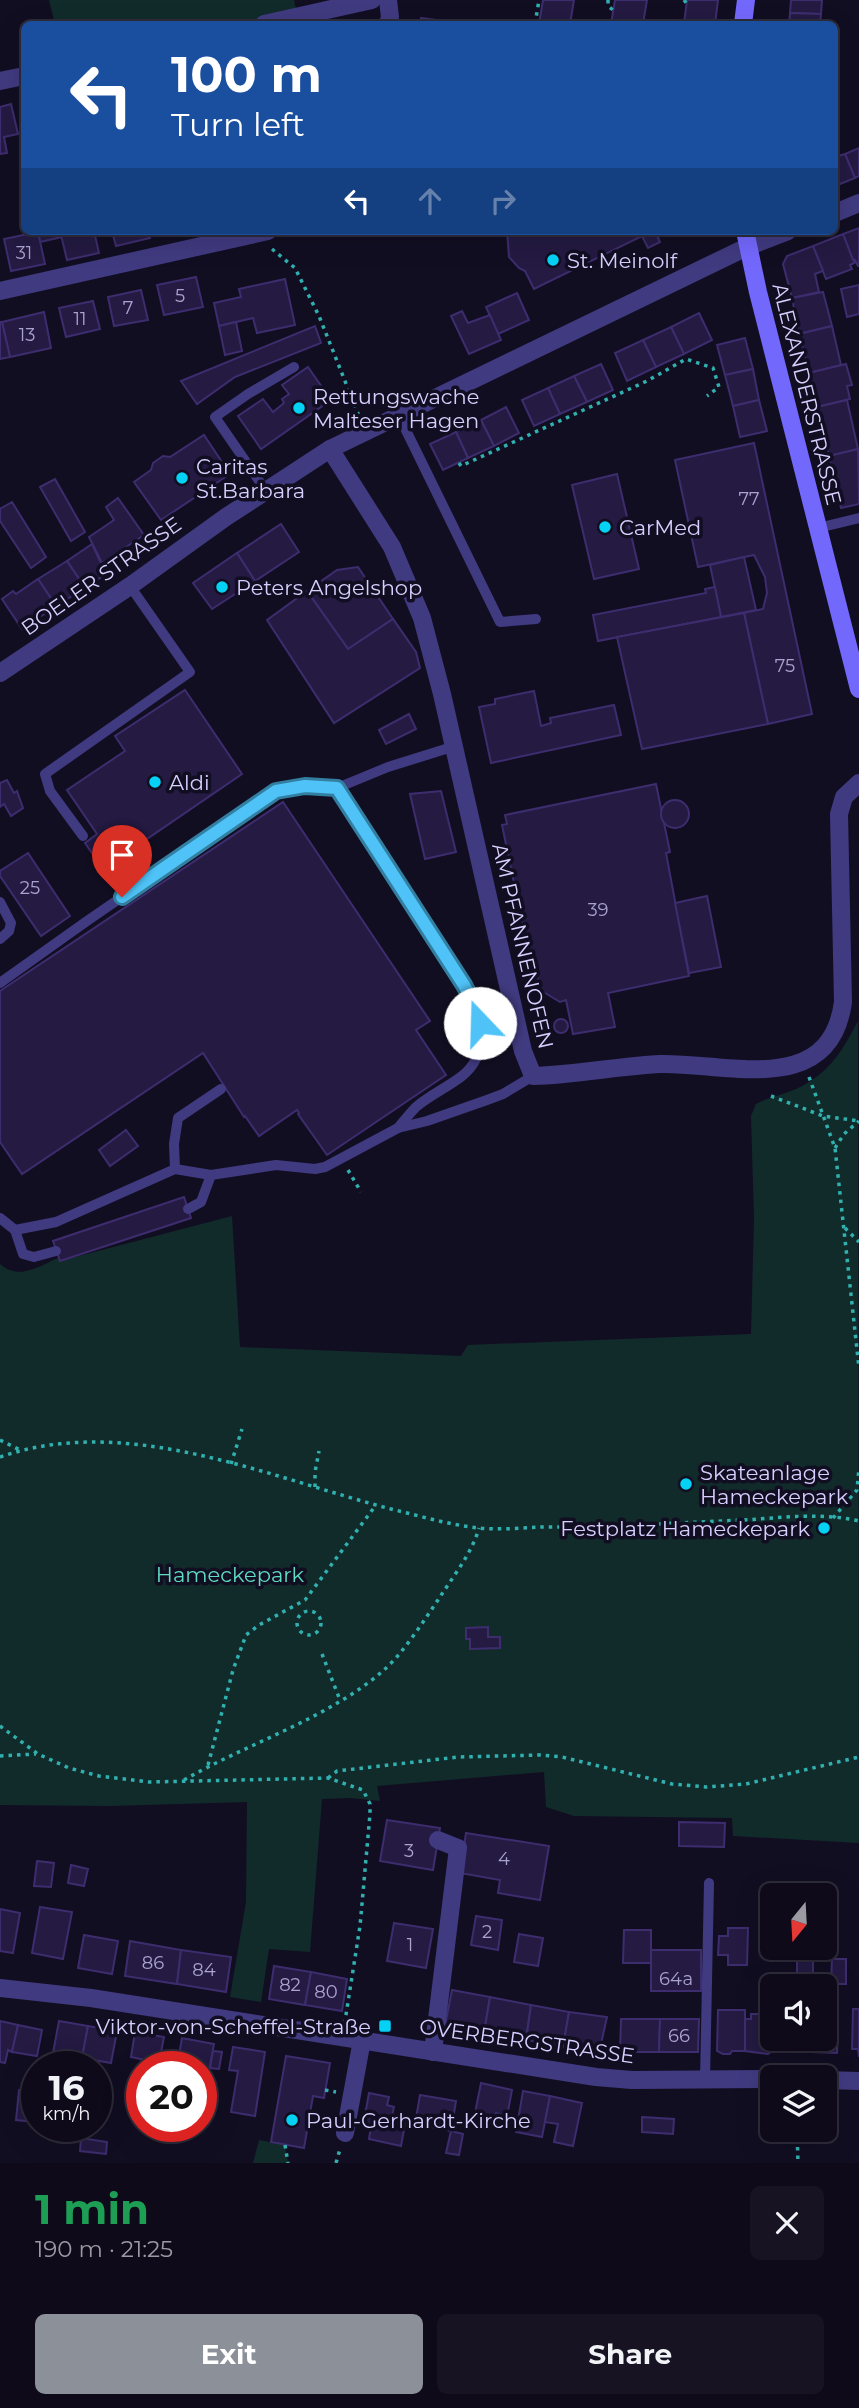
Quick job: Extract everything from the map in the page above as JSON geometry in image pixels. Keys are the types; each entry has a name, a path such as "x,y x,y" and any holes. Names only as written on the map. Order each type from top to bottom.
{"main road":[{"path":"743,21 746,0"},
{"name":"ALEXANDERSTRASSE","path":"746,239 859,689"}],"street":[{"path":"278,21 372,0"},
{"path":"388,0 389,21"},
{"path":"0,81 21,77"},
{"path":"838,212 859,204"},
{"path":"0,291 252,235"},
{"name":"BOELER STRASSE","path":"0,673 330,449 746,239 767,235"},
{"name":"AM PFANNENOFEN","path":"330,449 373,514 408,582 430,644 523,1051 533,1076 659,1064 748,1071 776,1069 800,1064 826,1044 841,1014 839,814 844,797 859,783"},
{"path":"433,2052 458,1847 438,1840"},
{"name":"OVERBERGSTRASSE","path":"0,1988 91,1998 596,2077 632,2080 760,2080"},
{"path":"345,2133 362,2040"},
{"path":"837,2080 859,2081"}],"lane":[{"path":"267,491 215,417 294,367"},
{"path":"399,416 500,622 536,619"},
{"path":"818,528 859,518"},
{"path":"83,836 50,791 45,774 190,672 130,586"},
{"path":"0,983 276,791 305,786 337,788 388,767 452,747"},
{"path":"337,788 464,985 480,1023 482,1037 473,1063 464,1074 417,1107 398,1128"},
{"path":"0,902 11,923 9,931 0,939"},
{"path":"15,1230 56,1222 175,1169 211,1175 275,1165 315,1169 339,1161 398,1128 427,1121 495,1097 533,1076"},
{"path":"175,1169 174,1144 178,1118 221,1089"},
{"path":"188,1209 201,1202 211,1175"},
{"path":"0,1218 15,1230 23,1254 34,1257 56,1251"},
{"path":"705,2080 709,1883"}],"path":[{"path":"536,21 539,0"},
{"path":"608,0 608,6 613,10"},
{"path":"263,235 295,268 319,316 364,432"},
{"path":"459,463 461,466 647,381 686,359 713,368 719,387 707,397"},
{"path":"800,1064 810,1080 835,1148 859,1368"},
{"path":"771,1096 823,1116 859,1121"},
{"path":"835,1148 859,1121"},
{"path":"339,1161 345,1170 348,1169 361,1192"},
{"path":"843,1227 859,1241"},
{"path":"231,1464 242,1429"},
{"path":"0,1440 21,1450"},
{"path":"0,1457 21,1450 65,1443 122,1443 231,1464 425,1518 479,1528 594,1527 729,1518 833,1518 859,1521"},
{"path":"315,1488 319,1451"},
{"path":"859,1468 859,1497"},
{"path":"833,1518 857,1490"},
{"path":"208,1765 233,1670 246,1636 259,1625 305,1600 376,1505"},
{"path":"182,1781 208,1765 340,1700 386,1668 425,1619 475,1542 479,1528"},
{"path":"305,1600 309,1612"},
{"path":"309,1612 316,1613 321,1622 320,1630 312,1635 304,1634 298,1626 300,1617 309,1612"},
{"path":"322,1654 340,1700"},
{"path":"0,1726 38,1754 69,1768 99,1776 149,1782 328,1778 363,1790 370,1804 360,1926 343,2037"},
{"path":"0,1756 38,1754"},
{"path":"328,1778 337,1771 458,1757 540,1755 562,1757 672,1784 706,1787 747,1784 859,1756"},
{"path":"797,2142 798,2163"},
{"path":"285,2145 288,2163"}],"green space":[{"path":"49,0 294,0 298,17 279,21 54,21"},
{"name":"Hameckepark","path":"858,1021 859,1843 733,1836 732,1818 574,1816 546,1807 544,1772 377,1786 380,1801 322,1799 310,1952 269,1949 261,2002 230,1997 246,1902 247,1802 110,1806 0,1805 0,1264 7,1269 22,1272 58,1258 60,1261 232,1216 240,1347 461,1356 468,1345 751,1334 754,1219 751,1116 756,1104 797,1089 829,1066 842,1050"},
{"path":"259,2140 285,2145 288,2163 253,2163"}],"building":[{"path":"543,0 574,0 570,21 540,21"},
{"path":"615,0 647,0 644,21 612,21"},
{"path":"687,0 718,0 715,21 684,21"},
{"path":"791,0 822,0 821,14 790,13"},
{"path":"790,13 821,14 820,21 789,21"},
{"path":"421,18 444,21 420,21"},
{"path":"11,104 18,134 4,137 7,153 0,154 0,107"},
{"path":"859,148 859,176 855,178 845,154"},
{"path":"845,154 855,178 838,185 838,156"},
{"path":"859,228 859,266 858,266 843,234"},
{"path":"843,234 856,262 850,265 852,269 826,279 813,246"},
{"path":"38,235 62,237 40,242"},
{"path":"39,235 45,264 11,271 4,239"},
{"path":"61,235 95,235 99,253 67,260"},
{"path":"113,235 149,235 150,238 116,246"},
{"name":"St. Meinolf","path":"507,235 657,235 660,242 648,248 642,236 534,289 525,271 509,257"},
{"path":"813,246 823,271 815,274 819,292 792,298 783,264 787,256"},
{"path":"196,277 203,307 164,315 157,285"},
{"path":"285,279 295,325 257,333 253,318 219,326 214,303 241,297 239,289"},
{"path":"859,285 859,314 847,317 841,289"},
{"path":"141,290 148,320 114,326 108,297"},
{"path":"823,292 832,326 799,334 792,298"},
{"path":"517,293 529,320 498,334 486,307"},
{"path":"93,301 100,329 66,337 59,308"},
{"path":"462,311 468,323 490,315 501,340 469,354 451,316"},
{"path":"44,312 51,348 10,357 2,322"},
{"path":"699,313 712,340 684,354 671,327"},
{"path":"0,322 10,357 0,359"},
{"path":"236,322 242,351 225,355 219,326"},
{"path":"315,326 321,343 235,377 197,404 181,381"},
{"path":"832,326 841,365 809,373 799,334"},
{"path":"671,327 684,354 656,367 643,340"},
{"path":"745,338 753,369 725,375 717,345"},
{"path":"643,340 656,367 627,381 615,353"},
{"path":"601,364 613,390 587,402 574,376"},
{"path":"846,364 852,385 847,386 850,399 817,407 809,373"},
{"name":"Rettungswache Malteser Hagen","path":"308,367 331,400 261,449 238,416 263,399 273,412 284,403 282,399 289,394 282,385"},
{"path":"753,369 759,400 733,406 725,375"},
{"path":"574,376 587,402 560,414 548,388"},
{"path":"548,388 560,414 534,426 522,400"},
{"path":"759,400 767,431 740,437 733,406"},
{"path":"847,400 858,449 829,456 817,407"},
{"path":"506,407 519,433 494,446 481,420"},
{"path":"481,420 494,446 468,458 456,432"},
{"path":"456,432 468,458 443,470 430,444"},
{"name":"Caritas St.Barbara","path":"204,435 230,474 161,520 134,482 151,470 153,463 163,456 170,457"},
{"path":"754,443 812,714 768,724 744,613 763,609 767,593 765,577 754,555 698,567 675,460"},
{"path":"858,449 859,504 841,508 829,456"},
{"name":"CarMed","path":"617,474 639,569 594,579 572,485"},
{"path":"55,479 85,532 71,541 40,487"},
{"path":"118,498 144,535 102,563 89,537 114,520 106,507"},
{"path":"12,502 46,557 31,568 0,521 0,509"},
{"path":"281,524 299,552 255,581 237,553"},
{"path":"92,544 106,574 85,588 67,561"},
{"path":"237,553 255,581 212,609 193,583"},
{"path":"744,557 756,610 721,617 710,565"},
{"path":"67,561 85,588 56,606 38,579"},
{"path":"358,567 393,619 348,649 307,591 337,570"},
{"path":"38,579 56,606 22,629 2,599 13,591 16,594"},
{"path":"715,587 721,617 598,641 593,615 706,593 705,589"},
{"path":"307,591 348,649 393,619 416,652 420,668 334,723 267,620"},
{"path":"744,613 768,724 642,749 617,637"},
{"name":"Aldi","path":"185,690 242,774 103,869 85,843 97,834 67,790 125,751 115,736"},
{"path":"534,691 541,726 551,723 550,718 614,705 621,735 491,763 479,707 495,704 495,699"},
{"path":"409,714 416,729 386,744 379,730"},
{"path":"7,780 14,793 17,791 23,808 11,816 4,804 0,807 0,783"},
{"path":"656,784 670,852 666,853 689,976 608,993 615,1027 573,1034 566,1000 560,1002 541,993 538,979 534,980 502,825 507,824 505,815"},
{"path":"441,791 456,852 425,859 410,794"},
{"path":"675,800 685,804 689,814 685,824 675,828 665,824 661,814 665,804"},
{"path":"283,802 430,1021 416,1030 446,1075 327,1155 297,1110 259,1136 203,1053 22,1174 0,1142 0,991"},
{"path":"28,853 70,916 41,936 0,876 0,871"},
{"path":"707,896 721,967 689,973 675,903"},
{"path":"561,1019 566,1021 566,1031 561,1033 556,1031 554,1026 556,1021"},
{"path":"126,1130 138,1146 110,1166 99,1150"},
{"path":"184,1197 191,1218 60,1261 53,1241"},
{"path":"488,1627 488,1637 500,1637 500,1648 470,1649 466,1628"},
{"path":"387,1820 440,1828 433,1870 380,1861"},
{"path":"679,1822 725,1823 724,1847 679,1846"},
{"path":"466,1833 549,1846 540,1900 498,1893 500,1880 460,1873"},
{"path":"37,1861 54,1863 51,1887 34,1886"},
{"path":"71,1865 88,1869 84,1886 68,1883"},
{"path":"40,1907 72,1912 63,1959 32,1953"},
{"path":"0,1909 20,1913 13,1953 0,1951"},
{"path":"476,1916 502,1920 498,1950 471,1945"},
{"path":"394,1923 433,1929 426,1968 387,1961"},
{"path":"728,1928 748,1928 747,1965 728,1965 728,1955 718,1955 719,1936 728,1936"},
{"path":"624,1930 651,1930 651,1963 623,1963"},
{"path":"519,1934 543,1938 538,1966 514,1962"},
{"path":"84,1935 118,1941 112,1974 78,1968"},
{"path":"130,1941 181,1950 177,1984 125,1976"},
{"path":"181,1950 231,1957 226,1992 177,1984"},
{"path":"651,1950 701,1950 701,1991 651,1991"},
{"path":"846,1959 846,1984 837,1984 837,1974 831,1974 832,1960"},
{"path":"797,1960 813,1960 813,1974 797,1974"},
{"path":"274,1966 311,1972 305,2005 269,1999"},
{"path":"311,1972 347,1979 342,2011 305,2005"},
{"path":"452,1990 490,1997 484,2033 445,2026"},
{"path":"490,1997 531,2005 526,2040 484,2033"},
{"path":"531,2005 569,2012 563,2047 526,2040"},
{"path":"853,2009 859,2009 859,2057 858,2049 852,2049"},
{"path":"718,2010 745,2010 745,2051 723,2054 717,2051"},
{"path":"569,2012 607,2017 599,2053 563,2047"},
{"path":"751,2014 760,2014 760,2051 772,2051 768,2054 745,2051 745,2019 751,2019"},
{"path":"621,2019 660,2019 659,2052 620,2052"},
{"path":"660,2019 699,2019 698,2052 659,2052"},
{"path":"0,2021 18,2025 12,2052 8,2050 5,2063 0,2062"},
{"path":"59,2021 88,2026 83,2051 53,2051"},
{"path":"838,2022 837,2053 785,2051 837,2051"},
{"path":"18,2025 42,2030 38,2051 12,2052"},
{"path":"88,2026 117,2031 112,2058 112,2051 83,2051"},
{"path":"135,2032 164,2037 161,2051 132,2051"},
{"path":"182,2038 214,2044 213,2051 180,2051"},
{"path":"233,2047 265,2052 255,2116 231,2112 238,2071 229,2070"},
{"path":"217,2051 222,2052 217,2069"},
{"name":"Paul-Gerhardt-Kirche","path":"286,2056 330,2063 324,2098 313,2096 304,2148 271,2142"},
{"path":"481,2083 512,2090 507,2116 496,2113 494,2122 474,2118"},
{"path":"19,2090 21,2090 21,2121 16,2120"},
{"path":"523,2091 550,2096 542,2137 516,2132"},
{"path":"369,2093 389,2097 387,2105 394,2107 392,2116 406,2119 401,2146 369,2139 371,2127 363,2126"},
{"path":"420,2095 456,2101 451,2131 415,2124"},
{"path":"550,2096 582,2103 573,2146 554,2142 558,2124 545,2122"},
{"path":"642,2117 674,2119 673,2134 642,2132"},
{"path":"451,2131 463,2134 459,2155 446,2153"},
{"path":"81,2142 107,2142 106,2154 80,2151"}],"place":[{"name":"St. Meinolf","path":"553,260"},
{"name":"Rettungswache Malteser Hagen","path":"299,408"},
{"name":"Caritas St.Barbara","path":"182,478"},
{"name":"CarMed","path":"605,527"},
{"name":"Peters Angelshop","path":"222,587"},
{"name":"Aldi","path":"155,782"},
{"name":"Skateanlage Hameckepark","path":"686,1484"},
{"name":"Festplatz Hameckepark","path":"824,1528"},
{"name":"Viktor-von-Scheffel-Straße","path":"385,2026"},
{"name":"Paul-Gerhardt-Kirche","path":"292,2120"}],"route":[{"path":"122,897 276,791 305,786 337,788 464,985 480,1023"}]}
